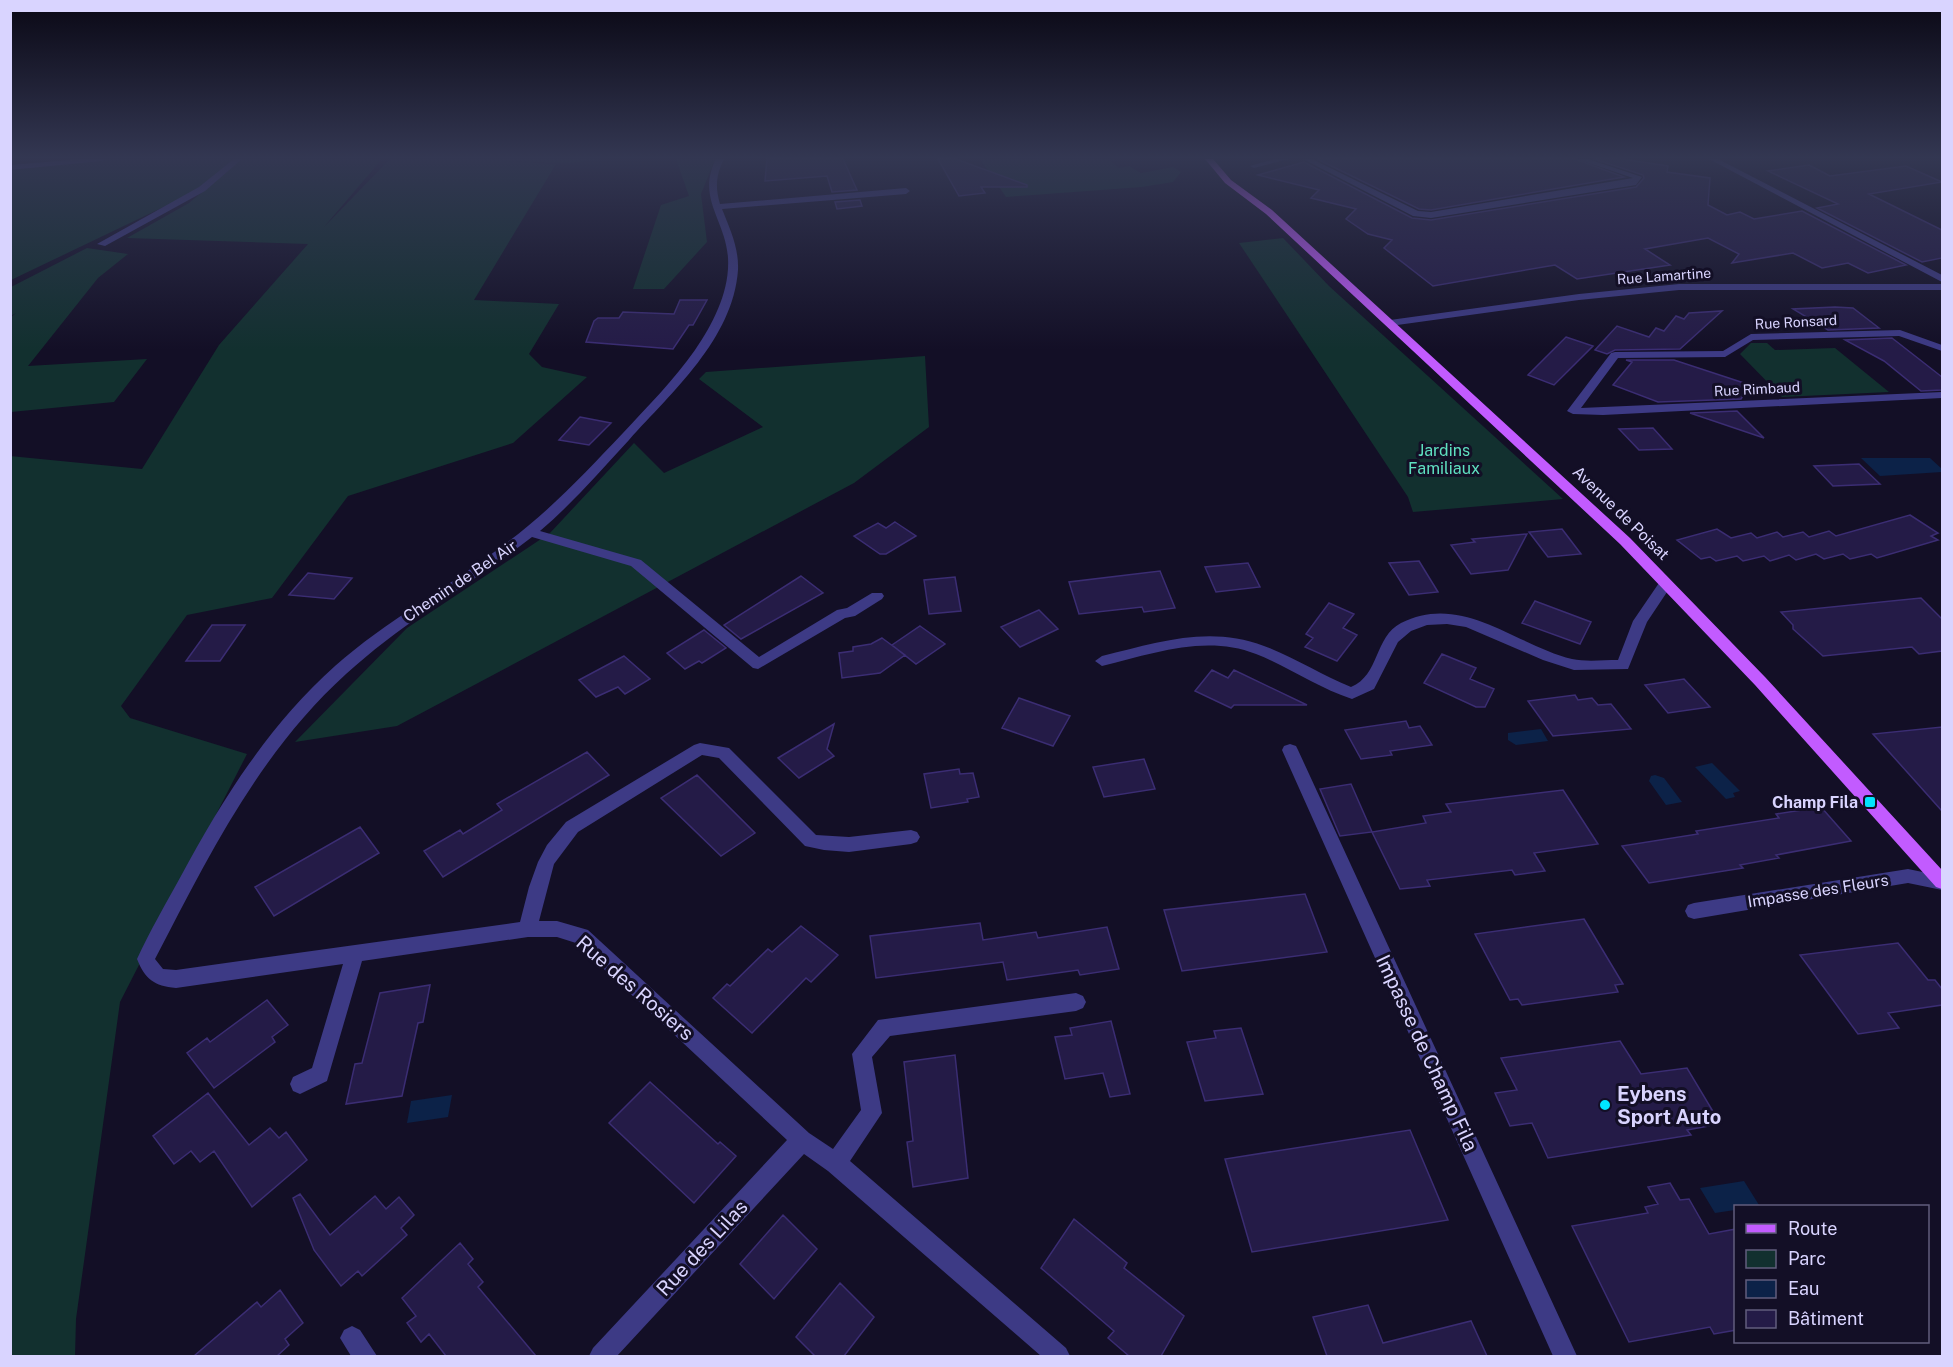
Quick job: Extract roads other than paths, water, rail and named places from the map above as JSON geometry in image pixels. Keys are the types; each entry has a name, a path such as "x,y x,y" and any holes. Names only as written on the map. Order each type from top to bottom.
{"main road":[{"name":"Avenue de Poisat","path":"1280,223 1578,495 1666,583 1791,715 1942,882"}],"street":[{"path":"116,247 102,244 140,223"},
{"name":"Chemin de Bel Air","path":"176,979 160,978 151,972 146,959 249,773 278,734 354,657 404,619 530,532 570,497 699,353 721,311 732,276 732,243 723,223"},
{"path":"1835,223 1942,279"},
{"name":"Rue Lamartine","path":"1390,322 1589,296 1679,287 1942,286"},
{"name":"Rue Ronsard","path":"1573,411 1615,355 1725,354 1751,338 1900,333 1942,348"},
{"name":"Rue Rimbaud","path":"1573,411 1603,412 1942,395"},
{"path":"530,532 636,563 758,664 842,613 850,613 877,596"},
{"path":"1102,661 1198,640 1230,641 1259,651 1352,693 1368,686 1388,646 1404,628 1420,622 1449,619 1477,625 1569,664 1623,665 1640,621 1666,583"},
{"path":"528,929 539,877 556,843 572,827 700,749 723,752 812,841 830,845 855,845 911,837"},
{"name":"Impasse de Champ Fila","path":"1290,750 1565,1356"},
{"name":"Impasse des Fleurs","path":"1694,911 1908,876 1942,882"},
{"name":"Rue des Rosiers","path":"176,979 528,929 557,929 582,936 802,1140 836,1163 1058,1356"},
{"path":"300,1084 320,1074 355,953"},
{"path":"836,1163 872,1113 862,1053 885,1027 1076,1002"},
{"name":"Rue des Lilas","path":"601,1356 802,1140"}],"water":[{"path":"1861,458 1930,458 1942,469 1942,472 1880,476"},
{"path":"1541,729 1548,741 1516,745 1508,740 1508,733"},
{"path":"1712,763 1740,791 1733,793 1735,797 1726,799 1695,767"},
{"path":"1651,776 1664,778 1682,802 1666,805 1649,781"},
{"path":"452,1095 448,1117 407,1123 411,1101"},
{"path":"1744,1181 1759,1205 1734,1205 1734,1210 1715,1213 1700,1188"}],"place":[{"name":"Champ Fila","path":"1870,802"},
{"name":"Eybens Sport Auto","path":"1605,1105"}],"park label":[{"name":"Jardins Familiaux","path":"1444,459"}]}
